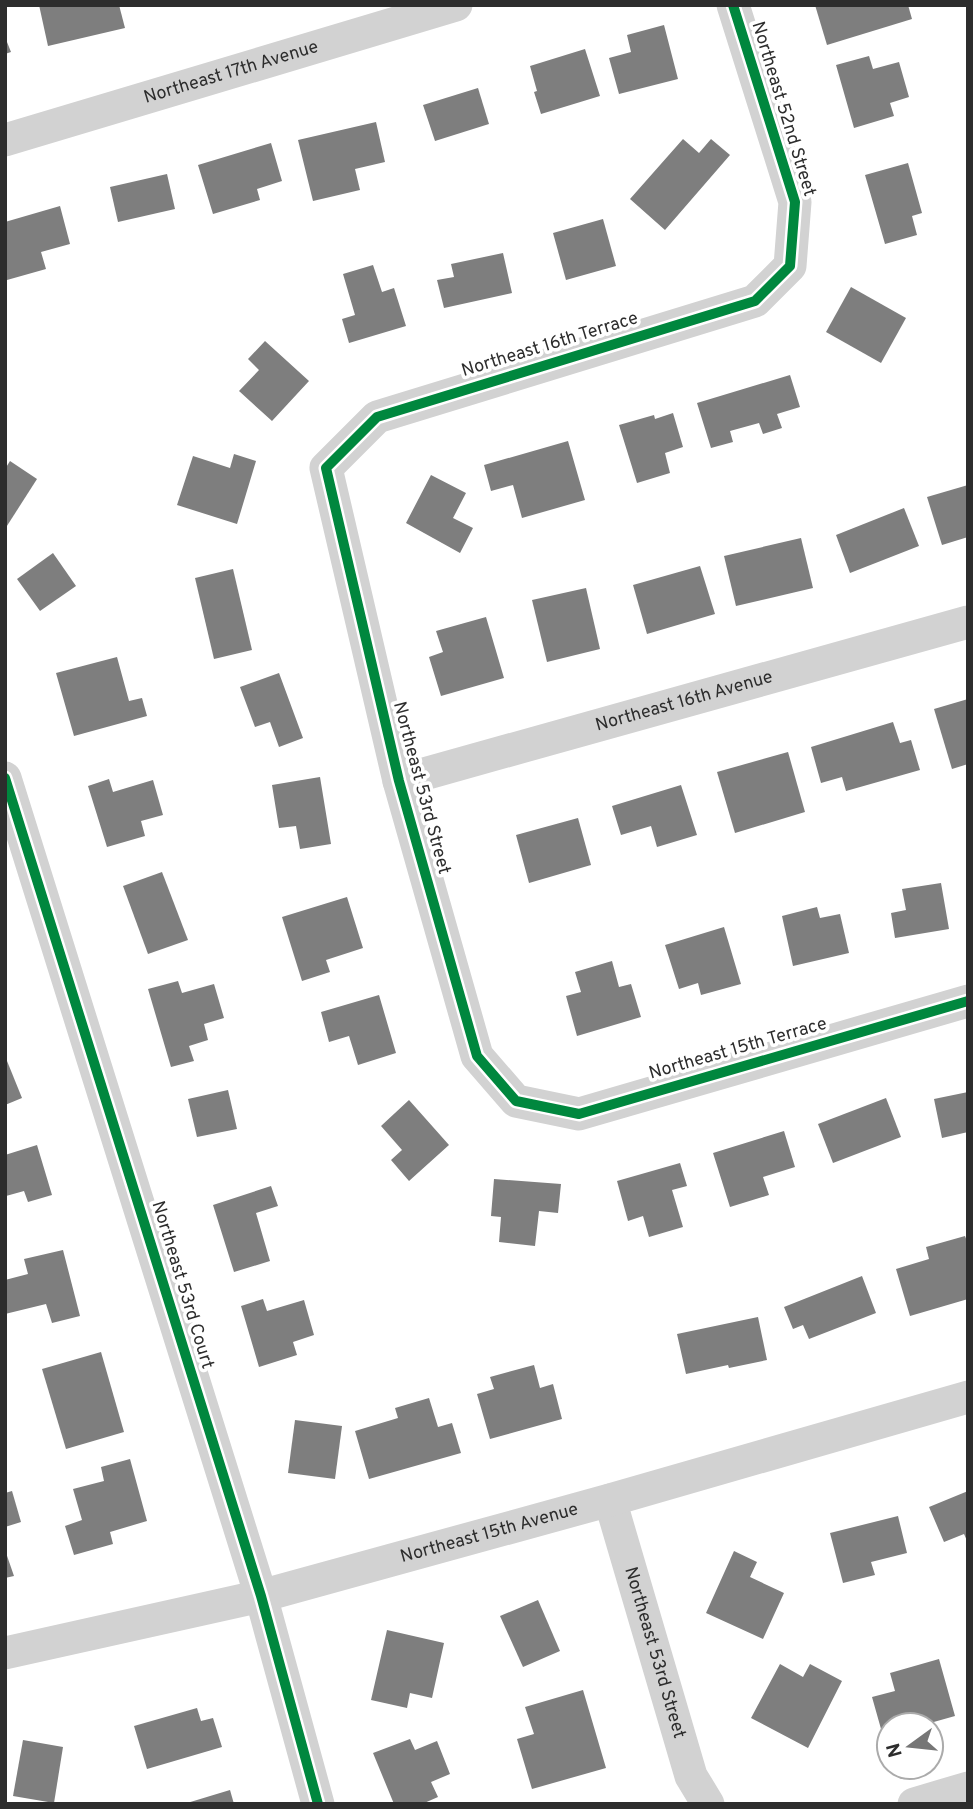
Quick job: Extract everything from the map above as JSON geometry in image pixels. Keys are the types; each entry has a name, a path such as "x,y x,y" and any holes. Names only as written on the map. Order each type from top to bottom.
{"street":[{"name":"Northeast 17th Avenue","path":"5,140 456,5"},
{"name":"Northeast 52nd Street","path":"733,5 795,202 790,266"},
{"name":"Northeast 16th Terrace","path":"326,468 377,417 755,300 790,266"},
{"name":"Northeast 53rd Street","path":"326,468 399,781 477,1056 516,1101"},
{"name":"Northeast 16th Avenue","path":"399,781 968,622"},
{"name":"Northeast 53rd Court","path":"5,778 261,1596 318,1804"},
{"name":"Northeast 15th Terrace","path":"516,1101 579,1114 968,1001"},
{"name":"Northeast 15th Avenue","path":"5,1653 261,1596 610,1500 968,1397"},
{"name":"Northeast 53rd Street","path":"610,1500 691,1776 708,1804"},
{"path":"914,1804 968,1788"}],"building":[{"path":"39,5 119,5 125,28 48,46"},
{"path":"815,5 908,5 912,19 827,45"},
{"path":"664,25 678,79 619,94 609,58 631,52 627,35"},
{"path":"5,37 11,52 5,54"},
{"path":"585,49 600,96 541,114 530,66"},
{"path":"869,56 873,69 899,62 909,97 890,103 894,116 854,128 836,65"},
{"path":"478,88 489,124 435,141 423,105"},
{"path":"376,122 385,162 355,169 360,190 313,201 298,140"},
{"path":"683,139 699,153 711,139 730,155 665,230 630,199"},
{"path":"271,143 282,181 257,189 260,200 213,214 198,165"},
{"path":"908,163 922,213 912,216 917,235 885,244 865,175"},
{"path":"167,174 175,209 118,222 110,187"},
{"path":"60,206 70,244 41,252 46,269 7,280 5,222"},
{"path":"603,219 616,266 566,280 553,233"},
{"path":"503,253 512,293 444,308 437,280 454,277 451,264"},
{"path":"373,265 382,292 394,288 406,326 349,343 342,319 355,315 343,274"},
{"path":"851,287 906,318 881,363 826,332"},
{"path":"265,341 309,381 272,421 239,391 259,370 248,359"},
{"path":"790,375 800,407 777,414 782,428 763,434 759,423 730,431 733,442 711,448 697,403"},
{"path":"673,413 683,447 665,453 670,473 637,483 619,425 654,415 655,419"},
{"path":"568,441 585,500 522,518 513,485 491,491 484,465"},
{"path":"234,454 256,461 237,524 177,505 193,456 230,468"},
{"path":"10,461 37,479 5,529 5,469"},
{"path":"431,475 466,493 453,518 473,528 460,553 406,523"},
{"path":"968,485 968,537 942,545 927,497"},
{"path":"904,508 919,546 850,573 836,535"},
{"path":"801,538 813,588 736,606 724,556"},
{"path":"53,553 76,586 40,611 17,579"},
{"path":"700,566 715,614 647,634 633,585"},
{"path":"233,569 252,650 214,659 195,578"},
{"path":"586,588 600,649 547,662 532,600"},
{"path":"486,617 504,678 441,696 429,657 443,652 436,631"},
{"path":"117,657 129,701 142,698 147,716 74,736 56,673"},
{"path":"279,673 303,738 279,747 270,722 255,727 240,687"},
{"path":"968,699 968,764 952,769 934,709"},
{"path":"893,722 900,743 911,740 920,770 846,791 842,777 821,783 811,747"},
{"path":"788,752 805,812 735,833 717,772"},
{"path":"320,777 331,844 300,849 296,826 279,828 272,785"},
{"path":"109,779 113,792 153,780 163,815 141,821 145,836 107,847 88,786"},
{"path":"681,785 697,835 657,847 651,826 621,835 612,806"},
{"path":"578,818 591,865 529,883 516,835"},
{"path":"162,872 188,940 148,954 123,886"},
{"path":"941,883 949,929 895,938 891,913 906,910 902,889"},
{"path":"347,897 363,948 326,960 330,972 302,981 282,917"},
{"path":"817,907 820,918 840,914 849,953 793,966 782,916"},
{"path":"724,927 741,984 701,995 698,983 679,989 665,945"},
{"path":"612,961 619,987 631,984 641,1017 577,1036 566,996 581,992 575,972"},
{"path":"178,981 182,993 214,984 224,1018 204,1024 208,1040 189,1046 194,1061 171,1067 148,989"},
{"path":"379,995 396,1053 358,1065 349,1036 329,1042 321,1012"},
{"path":"5,1056 22,1098 5,1105"},
{"path":"228,1090 237,1129 197,1137 188,1099"},
{"path":"968,1092 968,1132 942,1138 934,1099"},
{"path":"886,1098 901,1137 833,1163 818,1124"},
{"path":"409,1100 449,1145 409,1181 391,1160 402,1150 381,1126"},
{"path":"784,1131 795,1167 763,1177 769,1195 730,1207 713,1153"},
{"path":"37,1145 52,1195 28,1202 24,1191 6,1196 5,1155"},
{"path":"680,1163 687,1186 672,1190 683,1227 649,1237 643,1216 628,1221 617,1181"},
{"path":"494,1179 561,1184 558,1213 539,1211 535,1246 499,1242 501,1217 491,1216"},
{"path":"271,1186 278,1206 256,1213 270,1261 234,1272 213,1205"},
{"path":"965,1236 968,1244 968,1299 910,1316 896,1269 929,1259 926,1247"},
{"path":"63,1250 80,1316 52,1323 46,1304 5,1314 5,1280 28,1274 24,1259"},
{"path":"862,1276 876,1313 809,1339 803,1325 793,1329 784,1307"},
{"path":"263,1299 267,1311 304,1300 314,1335 293,1342 297,1355 259,1367 241,1306"},
{"path":"758,1317 767,1360 686,1374 677,1334"},
{"path":"101,1352 124,1432 66,1449 42,1369"},
{"path":"534,1365 540,1388 553,1384 562,1419 490,1439 477,1394 494,1389 490,1377"},
{"path":"429,1398 438,1427 452,1423 461,1453 369,1479 355,1431 398,1418 395,1408"},
{"path":"295,1420 342,1426 335,1479 288,1473"},
{"path":"130,1459 147,1521 110,1532 113,1544 74,1555 65,1526 82,1520 73,1489 104,1481 101,1467"},
{"path":"12,1491 21,1522 5,1527 5,1493"},
{"path":"968,1491 968,1543 964,1534 944,1542 929,1507"},
{"path":"898,1516 907,1553 871,1562 875,1575 843,1583 830,1533"},
{"path":"5,1550 14,1576 5,1578"},
{"path":"734,1551 757,1562 750,1577 784,1593 763,1639 706,1613"},
{"path":"538,1600 560,1651 523,1667 500,1616"},
{"path":"387,1630 444,1643 432,1698 410,1693 407,1708 371,1700"},
{"path":"939,1659 955,1716 945,1719 945,1711 876,1711 872,1697 895,1691 890,1673"},
{"path":"780,1664 803,1677 810,1664 842,1681 808,1748 751,1718"},
{"path":"583,1690 606,1768 532,1789 517,1739 534,1734 525,1707"},
{"path":"197,1708 201,1721 213,1718 222,1747 147,1769 134,1726"},
{"path":"410,1739 415,1750 437,1741 450,1774 431,1782 438,1797 422,1804 394,1804 373,1753"},
{"path":"23,1740 63,1747 54,1803 13,1796"},
{"path":"230,1790 234,1804 187,1804 187,1803"}],"cycle path":[{"path":"733,5 795,202 790,266 755,301 377,417 326,468 399,781 477,1056 516,1101 579,1114 968,1001"},
{"path":"5,778 261,1596 318,1804"}]}
